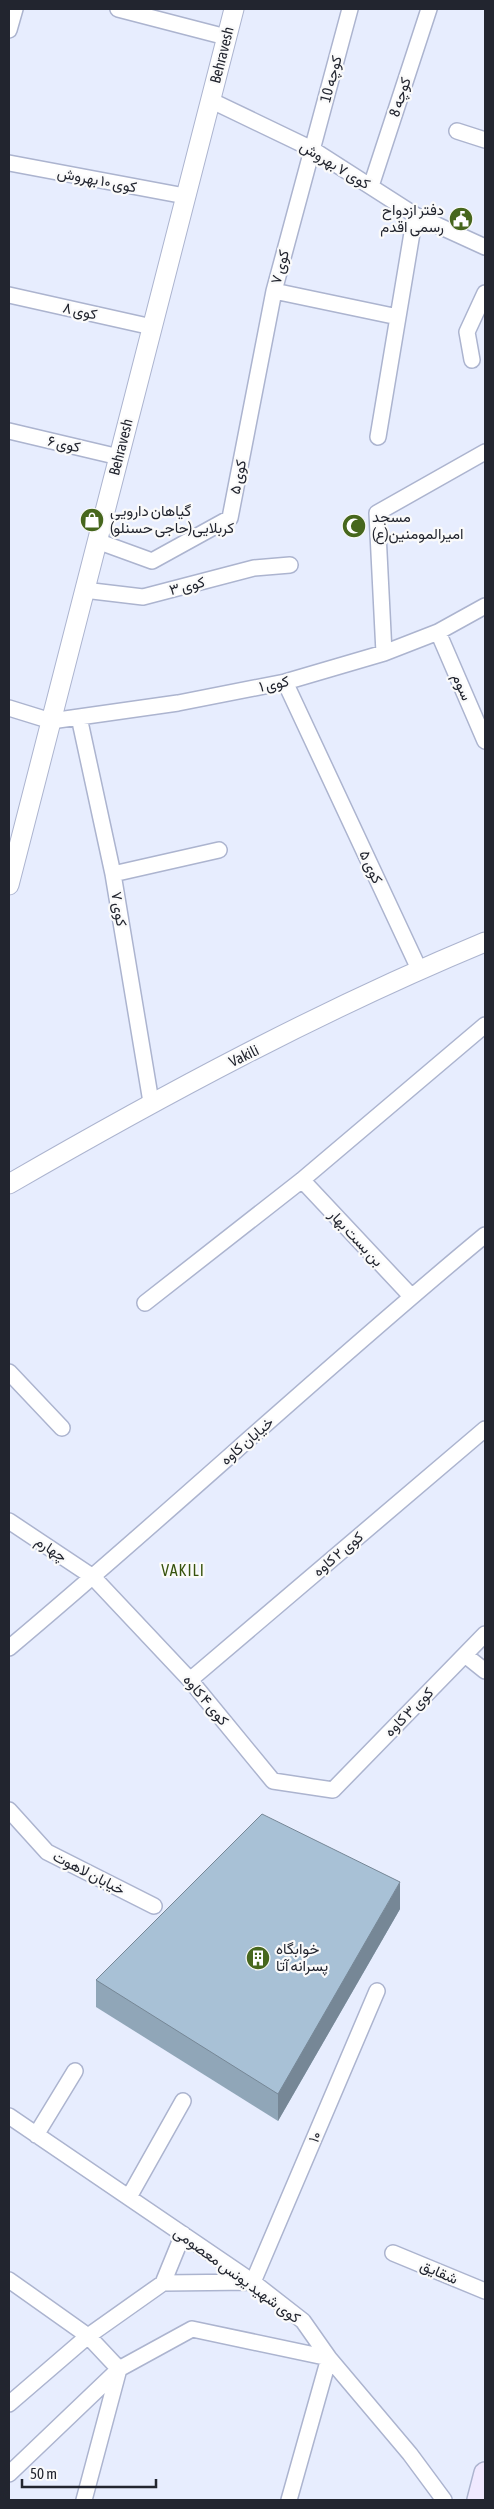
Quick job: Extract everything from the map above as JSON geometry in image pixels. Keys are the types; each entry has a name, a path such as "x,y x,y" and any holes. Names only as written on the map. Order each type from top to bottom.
{"main road":[{"path":"478,2500 485,2474"}],"street":[{"path":"9,30 14,9"},
{"path":"118,9 226,36"},
{"name":"Behravesh","path":"9,885 234,9"},
{"name":"کوچه 10","path":"312,149 350,9"},
{"name":"کوچه 8","path":"372,186 428,9"},
{"name":"کوی ۷ بهروش","path":"210,100 312,149 415,215 485,246"},
{"path":"457,130 485,140"},
{"name":"کوی ۷","path":"312,149 274,291 398,317"},
{"name":"کوی ۱۰ بهروش","path":"9,163 185,196"},
{"path":"378,438 415,215"},
{"name":"کوی ۵","path":"97,541 152,561 230,518 274,291"},
{"path":"472,360 467,332 485,293"},
{"name":"کوی ۸","path":"9,295 152,327"},
{"name":"کوی ۶","path":"9,431 119,457"},
{"path":"384,653 377,513 485,452"},
{"name":"کوی ۳","path":"84,590 143,597 254,568 290,565"},
{"name":"کوی ۱","path":"51,721 178,703 285,682 384,653 438,632 485,606"},
{"name":"سوم","path":"438,632 485,741"},
{"name":"کوی ۵","path":"285,682 419,969"},
{"path":"9,708 51,721"},
{"name":"کوی ۷","path":"79,717 113,874 151,1102"},
{"path":"113,874 219,850"},
{"name":"Vakili","path":"9,1184 151,1102 419,969 485,942"},
{"path":"145,1303 302,1180 485,1025"},
{"name":"بن بست بهار","path":"302,1180 411,1296"},
{"name":"خیابان کاوه","path":"9,1648 94,1577 411,1296 485,1235"},
{"path":"9,1372 62,1428"},
{"name":"کوی ۲ کاوه","path":"190,1680 485,1429"},
{"name":"چهارم","path":"9,1521 94,1577"},
{"name":"کوی ۴ کاوه","path":"94,1577 190,1680 273,1782 333,1790"},
{"name":"کوی ۳ کاوه","path":"333,1790 485,1634"},
{"path":"465,1655 485,1671"},
{"name":"خیابان لاهوت","path":"9,1810 47,1852 154,1906"},
{"name":"۱۰","path":"253,2282 377,1991"},
{"path":"36,2135 75,2071"},
{"path":"129,2197 183,2101"},
{"name":"کوی شهید یونس معصومی","path":"9,2116 253,2282 303,2321 329,2358 410,2454 444,2500"},
{"path":"9,2404 88,2336 163,2283 183,2234"},
{"name":"شقایق","path":"393,2253 485,2291"},
{"path":"9,2280 88,2336 119,2369"},
{"path":"163,2283 253,2282"},
{"path":"9,2474 119,2369 192,2329 329,2358 289,2500"},
{"path":"84,2500 119,2369"}],"building":[{"name":"خوابگاه پسرانه آتا","path":"262,1814 400,1882 278,2094 96,1980"}],"place":[{"name":"دفتر ازدواح رسمی اقدم","path":"461,219"},
{"name":"گیاهان دارویی کربلایی(حاجی حسنلو)","path":"92,520"},
{"name":"مسجد امیرالمومنین(ع)","path":"354,526"},
{"name":"خوابگاه پسرانه آتا","path":"258,1958"}],"district":[{"name":"VAKILI","path":"183,1570"}]}
